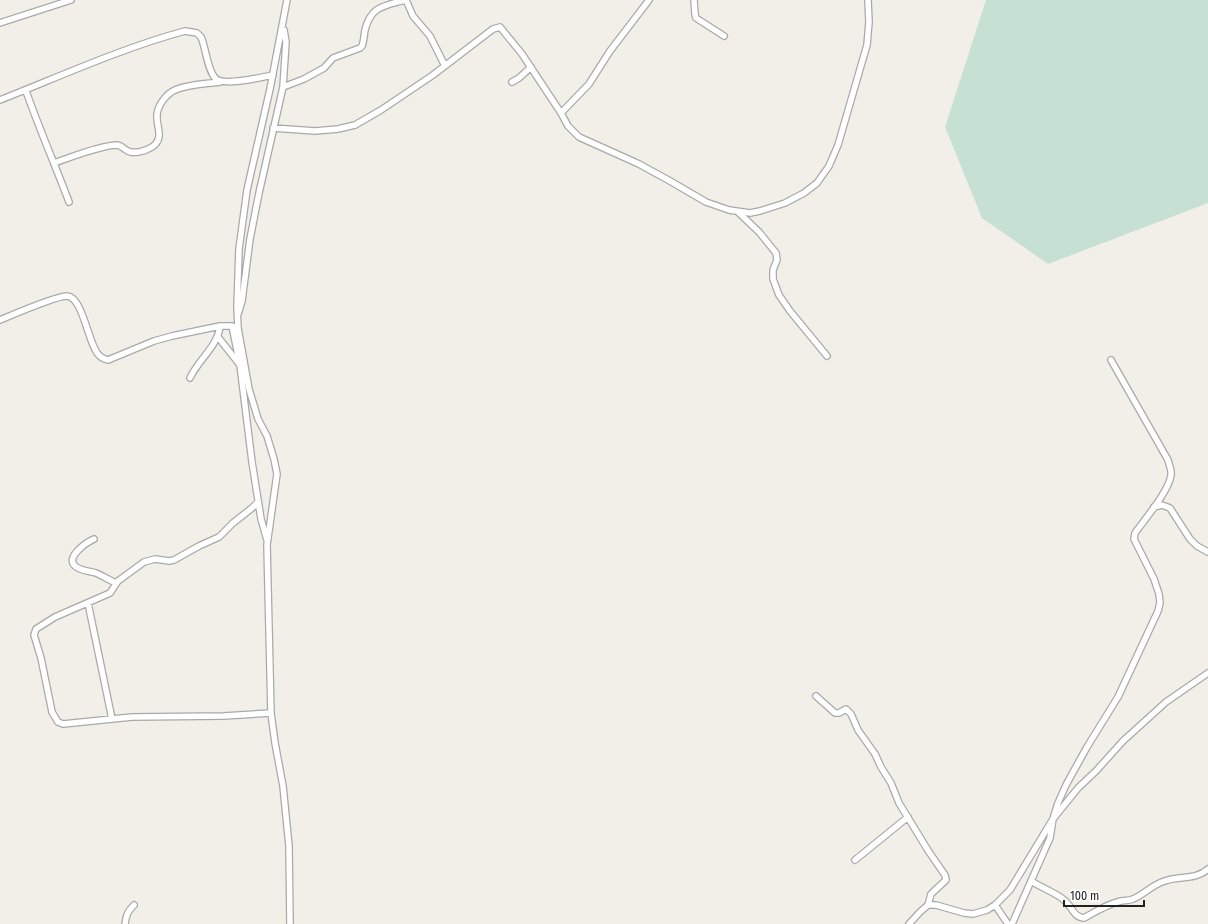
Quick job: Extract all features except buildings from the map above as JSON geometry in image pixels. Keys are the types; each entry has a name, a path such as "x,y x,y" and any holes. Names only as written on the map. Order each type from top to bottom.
{"street":[{"path":"0,24 71,0"},
{"path":"237,318 239,249 248,190 288,0"},
{"path":"282,87 304,80 324,68 333,58 360,48 369,18 375,11 406,0 413,16 430,36 445,66"},
{"path":"561,113 589,84 610,51 649,0"},
{"path":"694,0 696,18 724,36"},
{"path":"273,128 315,131 338,129 355,125 381,110 445,66 477,40 500,27 514,43 531,67 568,126 581,138 639,164 706,202 738,212 750,213 760,211 785,203 804,193 817,183 829,166 838,146 867,45 869,22 868,0"},
{"path":"268,541 262,526 258,502 235,327 242,301 257,200 282,87 286,42 283,25"},
{"path":"0,100 26,91 99,60 186,32 197,33 200,37 212,72 215,78 220,82"},
{"path":"512,82 531,67"},
{"path":"54,163 91,151 117,145 122,147 127,152 134,153 151,148 156,143 159,136 159,127 156,114 167,95 177,89 220,82 234,82 273,74"},
{"path":"26,91 40,131 69,202"},
{"path":"738,212 759,232 776,253 777,260 773,270 773,279 779,295 790,312 827,356"},
{"path":"0,320 51,300 65,296 71,297 77,305 93,346 98,354 108,360 154,341 172,336 220,326 235,327"},
{"path":"190,378 198,364 218,337 220,326"},
{"path":"235,327 249,389 258,419 267,436 277,474 268,541 272,713 274,737 284,786 289,846 290,924"},
{"path":"218,337 240,365 245,369"},
{"path":"1012,924 1050,838 1053,819 1066,785 1087,747 1118,698 1158,611 1160,603 1159,594 1154,579 1134,539 1135,533 1165,491 1171,476 1170,467 1111,360"},
{"path":"258,502 219,537 174,560 168,561 155,559 144,562 131,570 116,583 113,591 110,593 88,604 55,617 36,629 34,635 41,658 52,712 58,722 63,724 112,719 272,713"},
{"path":"1154,507 1162,505 1170,508 1190,539 1197,546 1208,552"},
{"path":"94,539 82,545 73,559 74,566 95,573 116,583"},
{"path":"88,604 112,719"},
{"path":"928,905 936,905 973,914 987,910 995,905 1010,890 1053,819 1078,788 1096,771 1123,741 1166,702 1208,673"},
{"path":"816,696 835,713 840,713 846,709 849,710 858,730 875,754 881,768 891,783 897,800 928,852 946,877 946,880 931,894 928,905 910,924"},
{"path":"855,860 908,817"},
{"path":"1031,881 1064,899 1075,914 1081,918 1084,918 1108,906 1134,899 1161,882 1173,878 1197,876 1208,868"},
{"path":"125,924 128,910 134,905"},
{"path":"995,905 1008,924"}],"green space":[{"path":"986,0 1208,0 1208,203 1048,264 982,218 945,127"}]}
